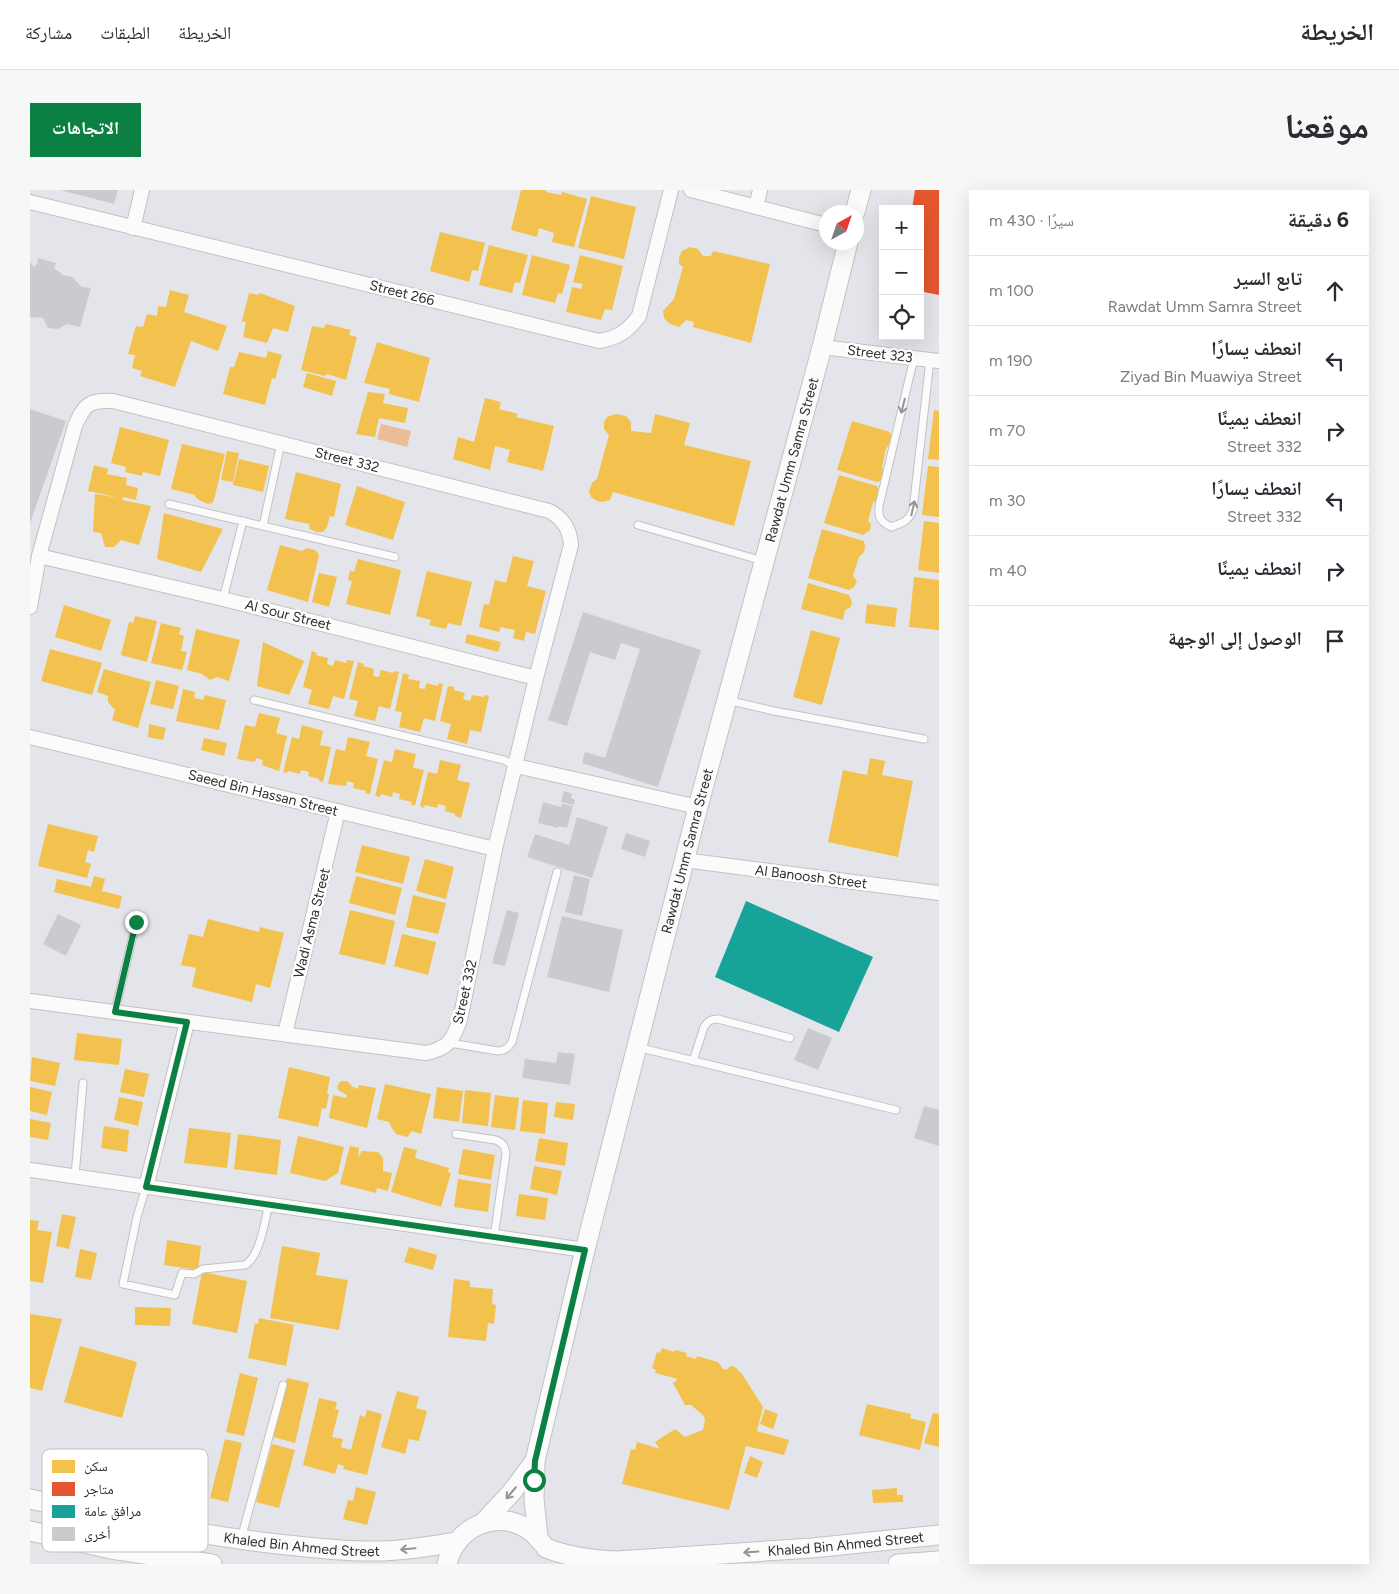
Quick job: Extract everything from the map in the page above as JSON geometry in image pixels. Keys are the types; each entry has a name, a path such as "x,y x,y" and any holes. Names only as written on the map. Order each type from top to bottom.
{"street":[{"path":"133,228 142,190"},
{"name":"Street 266","path":"30,202 599,341 623,334 639,316 672,190"},
{"path":"691,190 711,192 756,207 819,223"},
{"path":"756,207 760,190"},
{"path":"857,205 861,190"},
{"name":"Rawdat Umm Samra Street","path":"545,1550 534,1499 535,1461 585,1250 684,860 822,347 846,250"},
{"name":"Street 323","path":"822,347 934,361"},
{"name":"Street 332","path":"30,607 39,556 75,426 84,408 97,400 118,402 549,510 558,515 566,526 570,545 495,849 460,1020 450,1043 440,1050 426,1054 30,1001"},
{"name":"Al Sour Street","path":"39,556 223,599 536,678"},
{"name":"Saeed Bin Hassan Street","path":"30,737 495,849"},
{"path":"516,766 698,807"},
{"name":"Wadi Asma Street","path":"285,1034 338,811"},
{"name":"Al Banoosh Street","path":"684,860 939,893"},
{"path":"146,1187 187,1022"},
{"path":"30,1170 585,1250"},
{"name":"Rawdat Umm Samra Street","path":"483,1523 511,1493 535,1461"},
{"name":"Khaled Bin Ahmed Street","path":"483,1523 498,1520 512,1522 526,1528 545,1550 587,1559 617,1561 812,1548 939,1535"},
{"path":"447,1564 456,1542 468,1530 483,1523"},
{"name":"Khaled Bin Ahmed Street","path":"208,1534 241,1540 326,1549 377,1552 456,1542"},
{"path":"131,1552 212,1564"},
{"name":"Khaled Bin Ahmed Street","path":"898,1564 939,1561"}],"lane":[{"path":"914,358 878,506 878,516 881,522 890,527 910,518 914,510 934,361"},
{"path":"263,526 281,443"},
{"path":"169,504 395,556"},
{"path":"223,599 243,521"},
{"path":"638,525 764,561"},
{"path":"254,700 504,760 516,766"},
{"path":"726,700 774,711 924,739"},
{"path":"450,1043 498,1051 509,1047 557,872"},
{"path":"115,1012 136,922"},
{"path":"693,1061 704,1027 712,1019 790,1038"},
{"path":"636,1047 896,1110"},
{"path":"75,1176 83,1083"},
{"path":"456,1134 496,1140 502,1143 505,1148 506,1154 494,1237"},
{"path":"146,1187 137,1217 123,1284 175,1295 182,1273 194,1274 203,1269 245,1265 250,1262 261,1234 269,1204"},
{"path":"241,1540 283,1385"}],"shaded area":[{"path":"381,424 411,431 407,447 377,439"}],"building: سكن":[{"path":"521,190 546,190 546,192 561,195 562,192 587,199 574,247 552,242 554,233 539,228 537,237 511,230"},
{"path":"591,196 636,207 624,259 578,248"},
{"path":"440,232 485,243 478,271 472,270 469,282 430,271"},
{"path":"489,245 528,255 520,283 515,282 512,293 479,285"},
{"path":"690,247 698,249 703,256 711,256 713,251 770,264 751,343 693,327 694,322 686,320 679,327 670,324 664,318 663,311 674,299 683,267 679,264 679,258 682,251"},
{"path":"532,255 570,265 562,294 558,293 555,303 522,295"},
{"path":"580,255 623,266 612,310 605,309 601,320 566,312 572,287 581,289 583,284 573,282"},
{"path":"170,290 189,295 184,312 227,326 218,351 191,341 175,387 140,376 142,371 132,368 135,355 128,354 136,326 143,327 147,314 157,316 158,306 166,307"},
{"path":"249,293 258,295 260,293 295,306 288,332 273,328 267,343 243,337 246,322 242,321"},
{"path":"326,324 351,330 349,335 357,337 346,380 327,374 325,376 301,370 312,326 324,328"},
{"path":"377,342 430,358 419,402 389,394 390,389 364,383"},
{"path":"268,351 282,355 275,379 272,378 265,405 223,394 230,367 234,367 239,352 266,358"},
{"path":"307,373 336,381 332,396 303,387"},
{"path":"368,392 385,394 383,403 408,408 405,423 379,418 375,437 356,434"},
{"path":"485,398 501,402 499,409 518,414 516,417 554,426 543,471 507,462 510,450 495,446 490,470 453,459 458,437 474,442"},
{"path":"934,410 939,411 939,460 928,459"},
{"path":"616,414 626,416 631,422 631,431 651,433 655,414 690,423 684,445 751,461 734,526 613,492 610,500 603,502 591,497 589,491 592,483 597,479 609,435 604,429 604,422 607,417"},
{"path":"852,421 890,432 892,439 886,449 882,467 884,472 880,481 877,482 837,470"},
{"path":"120,427 169,440 160,476 143,472 142,476 125,472 126,467 111,463"},
{"path":"182,444 225,454 212,503 208,504 196,498 195,495 171,489"},
{"path":"227,451 239,453 233,482 221,480"},
{"path":"239,459 269,466 263,492 233,485"},
{"path":"94,465 108,469 107,474 127,478 126,485 138,488 136,500 123,497 122,500 151,506 139,545 121,540 114,547 105,547 101,533 93,532 95,494 120,498 88,491"},
{"path":"928,466 939,467 939,517 922,515"},
{"path":"296,472 341,484 334,517 330,516 327,527 323,532 316,532 310,529 309,524 285,519"},
{"path":"839,475 877,486 878,498 873,503 868,521 871,524 870,530 863,535 824,523"},
{"path":"357,486 405,502 393,540 345,525"},
{"path":"164,513 223,529 201,572 157,559"},
{"path":"924,521 939,523 939,573 918,570"},
{"path":"822,529 864,541 864,552 859,557 853,576 857,581 854,587 849,590 808,578"},
{"path":"280,545 302,551 307,548 315,550 319,555 308,602 267,590"},
{"path":"513,556 534,561 527,586 546,591 535,634 526,632 524,641 513,638 515,630 501,627 499,632 479,627 484,604 489,605 495,580 506,583"},
{"path":"358,559 401,570 390,615 346,604 352,581 348,580 350,571 354,572"},
{"path":"427,571 472,582 461,626 448,623 446,629 429,625 431,620 416,616"},
{"path":"319,573 337,577 329,607 312,602"},
{"path":"914,577 939,580 939,630 909,627"},
{"path":"808,583 849,595 852,602 851,607 845,610 843,620 801,609"},
{"path":"867,604 897,608 895,627 865,623"},
{"path":"64,605 111,620 101,651 55,637"},
{"path":"135,616 157,621 147,662 121,655 129,622 133,623"},
{"path":"161,623 181,628 179,634 184,636 181,651 187,652 182,670 151,663"},
{"path":"196,629 240,640 229,681 217,677 210,680 202,674 187,670"},
{"path":"811,630 840,638 822,705 793,697"},
{"path":"467,634 501,642 498,652 465,643"},
{"path":"263,642 304,661 289,695 257,686"},
{"path":"50,649 102,663 92,695 41,681"},
{"path":"312,651 317,653 316,655 328,658 327,664 333,666 335,660 346,663 347,660 354,661 344,699 333,696 329,709 308,704 312,690 303,687"},
{"path":"358,662 364,664 363,666 374,669 373,676 379,677 381,670 393,673 394,671 399,672 390,709 379,706 375,721 354,716 358,701 349,699"},
{"path":"104,669 151,682 138,728 112,720 115,710 108,702 108,696 97,692"},
{"path":"403,673 409,675 408,679 420,681 419,688 425,689 426,683 438,686 439,683 443,684 435,721 424,718 420,732 399,727 402,712 395,711"},
{"path":"156,680 179,686 173,709 150,704"},
{"path":"448,686 465,693 463,699 470,701 472,695 489,696 481,732 470,730 467,744 447,739 451,724 440,721"},
{"path":"183,689 195,692 194,698 203,700 205,695 226,700 219,730 176,721"},
{"path":"259,713 280,718 276,733 287,736 279,771 262,765 263,760 256,758 255,762 237,759 245,725 255,727"},
{"path":"149,724 166,728 163,740 148,737"},
{"path":"302,725 323,731 320,745 331,747 323,782 308,776 309,772 301,770 300,774 288,771 287,773 283,772 292,737 299,739"},
{"path":"348,737 370,742 366,756 378,759 370,794 353,788 354,783 347,781 346,786 328,784 336,749 345,751"},
{"path":"204,738 227,743 224,756 201,750"},
{"path":"395,749 416,754 413,768 424,770 415,805 411,805 412,802 399,799 400,794 393,792 392,797 381,794 380,797 375,796 384,760 392,762"},
{"path":"870,758 885,761 882,775 913,781 898,857 828,842 843,770 867,775"},
{"path":"440,760 461,765 457,780 470,783 461,818 445,811 446,806 438,804 437,808 425,805 424,808 420,806 428,772 437,774"},
{"path":"48,824 98,836 94,852 88,850 85,862 91,864 87,878 38,866"},
{"path":"362,845 410,857 403,884 355,872"},
{"path":"425,859 454,867 446,899 416,891"},
{"path":"94,876 105,879 102,891 122,896 119,909 54,892 57,879 91,887"},
{"path":"356,876 402,888 395,915 349,903"},
{"path":"413,895 446,903 438,934 406,927"},
{"path":"350,910 395,921 385,965 339,954"},
{"path":"208,919 259,932 260,927 284,933 270,988 256,984 252,1002 192,987 196,968 181,965 189,934 203,937"},
{"path":"402,934 436,942 428,975 394,966"},
{"path":"77,1033 122,1039 119,1065 74,1060"},
{"path":"32,1057 60,1063 55,1086 30,1081"},
{"path":"289,1067 330,1077 326,1109 322,1108 318,1127 278,1118"},
{"path":"125,1069 149,1074 144,1097 120,1092"},
{"path":"341,1081 347,1081 358,1089 359,1085 376,1088 367,1128 329,1118 333,1095 346,1098 347,1095 338,1090 337,1086"},
{"path":"385,1084 431,1094 421,1134 412,1131 407,1137 396,1134 389,1122 377,1119"},
{"path":"30,1087 52,1092 47,1115 30,1111"},
{"path":"437,1087 463,1091 459,1122 433,1118"},
{"path":"465,1090 491,1093 488,1126 462,1123"},
{"path":"495,1095 519,1098 515,1130 491,1127"},
{"path":"119,1097 143,1102 138,1126 114,1120"},
{"path":"523,1100 548,1103 545,1134 520,1131"},
{"path":"556,1102 575,1104 573,1120 554,1117"},
{"path":"30,1119 51,1123 48,1140 30,1137"},
{"path":"104,1126 129,1130 127,1152 101,1148"},
{"path":"189,1128 231,1133 227,1168 184,1163"},
{"path":"238,1134 281,1140 277,1175 234,1169"},
{"path":"298,1136 344,1147 338,1173 325,1181 290,1173"},
{"path":"539,1138 568,1143 565,1166 535,1161"},
{"path":"350,1146 359,1148 358,1157 362,1151 378,1152 383,1158 383,1171 392,1173 388,1191 377,1188 376,1193 340,1184"},
{"path":"404,1147 417,1150 415,1158 449,1168 448,1172 451,1173 441,1207 391,1192"},
{"path":"463,1149 495,1155 491,1180 458,1174"},
{"path":"534,1166 562,1171 557,1195 530,1189"},
{"path":"458,1179 491,1184 488,1212 454,1207"},
{"path":"519,1194 548,1198 545,1220 516,1216"},
{"path":"62,1214 76,1217 69,1249 56,1246"},
{"path":"30,1220 39,1221 37,1230 52,1232 43,1283 30,1281"},
{"path":"167,1240 201,1246 198,1270 164,1265"},
{"path":"282,1246 320,1253 316,1275 348,1280 339,1330 270,1318"},
{"path":"409,1247 437,1255 433,1270 404,1262"},
{"path":"80,1249 97,1253 91,1280 75,1277"},
{"path":"202,1272 247,1281 237,1333 192,1324"},
{"path":"454,1279 470,1281 470,1287 493,1289 492,1304 496,1305 494,1324 488,1323 486,1341 448,1337"},
{"path":"135,1307 171,1308 170,1326 135,1325"},
{"path":"30,1314 62,1319 42,1391 30,1388"},
{"path":"259,1318 294,1325 286,1366 248,1358 255,1323 258,1324"},
{"path":"80,1346 137,1362 122,1418 64,1402"},
{"path":"662,1348 674,1352 675,1350 687,1353 686,1356 696,1359 697,1356 718,1362 726,1370 731,1366 735,1367 742,1374 763,1407 757,1431 789,1440 784,1455 746,1446 729,1510 622,1484 631,1449 635,1450 637,1442 660,1449 655,1442 675,1429 685,1437 703,1430 704,1416 691,1405 685,1405 673,1383 678,1379 655,1373 656,1370 652,1368 657,1352 660,1353"},
{"path":"240,1373 258,1378 244,1436 226,1432"},
{"path":"287,1378 309,1383 295,1443 273,1437"},
{"path":"397,1391 419,1397 416,1408 427,1411 419,1441 409,1439 405,1454 381,1447"},
{"path":"319,1398 337,1402 335,1409 339,1410 332,1437 343,1439 341,1447 351,1450 360,1415 365,1417 367,1410 382,1414 367,1475 343,1469 344,1466 338,1464 335,1474 303,1465"},
{"path":"867,1404 911,1414 910,1418 926,1422 920,1450 859,1435"},
{"path":"765,1409 778,1414 773,1429 760,1424"},
{"path":"933,1413 939,1414 939,1447 924,1443"},
{"path":"225,1439 242,1443 228,1502 210,1498"},
{"path":"272,1444 295,1450 279,1508 256,1502"},
{"path":"750,1456 763,1462 757,1478 744,1473"},
{"path":"356,1487 376,1492 367,1525 343,1519 348,1500 353,1501"},
{"path":"897,1488 897,1495 903,1495 903,1502 873,1503 872,1490"}],"building: متاجر":[{"path":"915,190 939,190 939,295 924,292 924,205 913,205"}],"building: مرافق عامة":[{"path":"746,901 873,957 839,1032 715,977"}],"building: أخرى":[{"path":"60,190 118,190 114,204"},
{"path":"38,258 56,263 54,268 63,275 72,277 82,287 91,288 80,327 67,324 58,329 48,328 43,318 30,317 30,263 34,267 37,264"},
{"path":"30,409 66,421 30,523"},
{"path":"583,612 701,650 658,787 582,763 585,752 605,758 640,649 621,643 615,660 590,652 567,726 548,720"},
{"path":"564,791 572,794 571,798 575,800 574,805 561,802"},
{"path":"543,802 561,807 562,804 573,806 567,828 558,826 558,828 538,823"},
{"path":"577,817 608,827 592,878 527,857 535,834 569,845"},
{"path":"626,833 650,841 645,857 621,849"},
{"path":"574,875 590,879 582,916 565,912"},
{"path":"507,910 519,913 505,966 492,963"},
{"path":"58,914 81,925 66,956 43,944"},
{"path":"562,916 623,930 609,992 547,977"},
{"path":"808,1028 832,1038 818,1070 794,1060"},
{"path":"558,1052 575,1054 570,1085 522,1078 525,1059 556,1063"},
{"path":"924,1106 939,1110 939,1146 914,1138"}],"route":[{"path":"136,922 115,1012 187,1022 146,1187 585,1250 535,1461 534,1480"}]}
